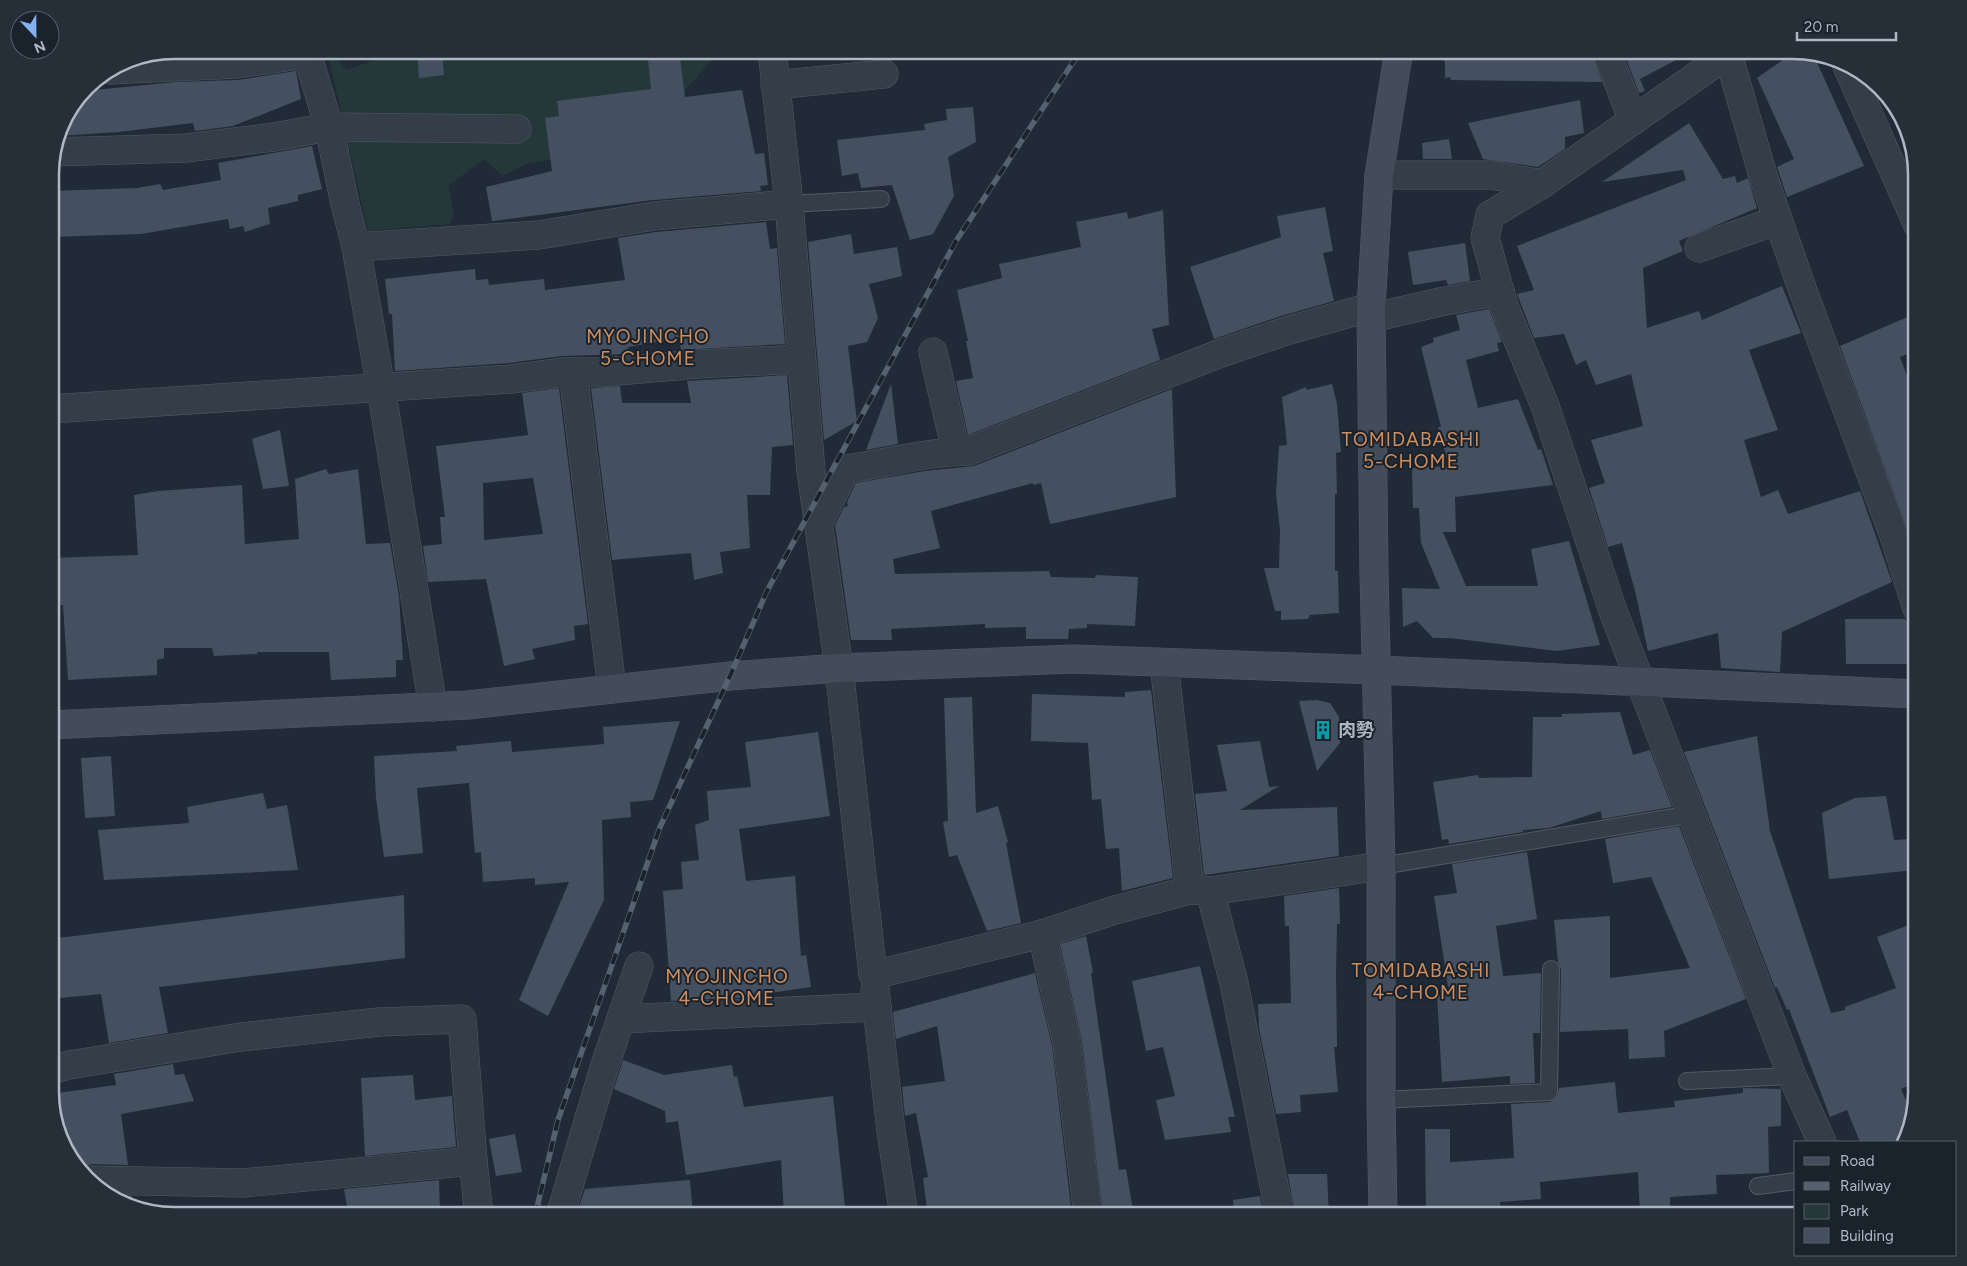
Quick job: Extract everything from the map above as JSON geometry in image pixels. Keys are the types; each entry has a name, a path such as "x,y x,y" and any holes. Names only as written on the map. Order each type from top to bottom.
{"street":[{"path":"125,69 237,64 266,59"},
{"path":"308,59 330,127 345,204 356,247 433,707"},
{"path":"773,59 812,472 839,668 891,1131 903,1207"},
{"path":"1383,1207 1381,866 1374,573 1371,313 1379,175 1398,59"},
{"path":"1609,59 1633,121"},
{"path":"1722,59 1542,184 1490,215 1485,238 1504,306 1545,406 1613,611 1792,1076 1822,1141"},
{"path":"1736,59 1764,179 1895,538 1908,580"},
{"path":"775,84 884,74"},
{"path":"1851,75 1908,203"},
{"path":"61,152 186,148 274,138 330,127 517,129"},
{"path":"1379,175 1491,175 1542,184"},
{"path":"356,247 539,235 654,216 788,204"},
{"path":"1699,248 1778,220"},
{"path":"819,522 846,469 942,452 969,451 1230,350 1286,331 1371,313 1500,291"},
{"path":"933,352 956,451"},
{"path":"59,408 511,379 574,372 606,372 699,364 801,359"},
{"path":"574,372 612,690"},
{"path":"59,725 468,705 730,676 839,668 1074,659 1377,670 1908,694"},
{"path":"1164,662 1200,890 1234,983 1278,1207"},
{"path":"873,975 1042,934 1115,910 1200,890 1381,866"},
{"path":"1042,934 1067,1043 1087,1207"},
{"path":"563,1207 639,966"},
{"path":"621,1019 877,1007"},
{"path":"59,1068 241,1037 379,1022 462,1019 478,1207"},
{"path":"100,1180 243,1183 473,1161"}],"lane":[{"path":"788,204 881,199"},
{"path":"1381,866 1692,814"},
{"path":"1381,1100 1549,1092 1551,968"},
{"path":"1686,1081 1792,1076"},
{"path":"1758,1186 1794,1181"}],"green space":[{"path":"329,59 338,59 346,70 378,59 713,59 686,89 657,156 594,152 526,164 503,176 484,159 448,186 454,212 450,224 368,231"}],"building":[{"path":"418,59 443,59 444,75 419,78"},
{"path":"648,59 680,59 685,97 742,90 755,154 764,153 768,185 760,186 761,191 653,200 492,221 486,187 552,171 545,118 559,116 557,101 651,89"},
{"path":"1443,59 1594,59 1602,82 1451,80 1450,77 1445,78"},
{"path":"1626,59 1678,59 1640,79 1645,91 1639,93"},
{"path":"1784,59 1816,61 1864,166 1787,197 1777,167 1794,159 1757,78"},
{"path":"296,71 301,99 233,126 195,131 193,123 119,132 65,135 78,110 95,90 177,82 238,80"},
{"path":"1580,100 1584,133 1565,137 1565,149 1538,167 1483,159 1468,123"},
{"path":"973,107 976,142 948,157 954,196 933,234 910,240 892,185 861,188 858,173 842,176 837,140 925,130 924,124 947,120 946,109"},
{"path":"1689,123 1723,179 1735,176 1737,183 1748,178 1757,208 1679,241 1683,251 1643,268 1647,328 1699,311 1702,320 1782,286 1801,333 1749,350 1778,430 1744,440 1761,497 1778,490 1788,514 1860,491 1892,582 1782,632 1780,672 1721,668 1718,633 1648,651 1622,543 1608,547 1589,488 1605,483 1591,440 1643,426 1631,374 1596,385 1586,360 1576,365 1564,334 1534,338 1517,294 1534,290 1517,246 1686,180 1683,170 1602,182"},
{"path":"1449,139 1452,159 1423,159 1422,143"},
{"path":"312,146 322,189 298,195 298,201 268,208 270,224 245,232 243,226 230,229 228,219 141,234 59,237 59,191 137,188 160,184 163,190 221,180 218,163"},
{"path":"1325,207 1333,251 1323,253 1334,301 1281,316 1214,339 1190,267 1281,237 1277,216"},
{"path":"1163,210 1169,325 1152,329 1160,360 968,435 956,381 973,378 966,341 968,341 957,290 1002,278 999,264 1081,247 1076,222 1127,212 1128,219"},
{"path":"766,222 770,249 777,248 785,344 681,350 679,338 628,347 630,354 562,356 509,363 395,371 392,314 389,314 385,279 475,269 476,280 488,279 489,285 544,279 545,290 625,280 618,238 656,232"},
{"path":"851,234 854,254 897,247 902,276 869,284 878,318 867,342 848,346 857,421 824,440 808,242"},
{"path":"1465,243 1470,281 1448,285 1446,280 1413,285 1408,252"},
{"path":"1489,309 1502,342 1497,343 1499,351 1466,360 1478,408 1518,399 1538,450 1541,449 1553,485 1455,497 1456,532 1443,532 1466,586 1538,586 1531,549 1569,541 1600,645 1557,651 1450,638 1433,638 1417,621 1403,627 1402,588 1440,589 1421,543 1419,508 1413,508 1412,468 1449,466 1438,427 1441,427 1421,347 1434,342 1433,338 1460,330 1456,315"},
{"path":"1908,317 1908,354 1900,357 1908,379 1908,532 1840,346"},
{"path":"787,375 793,445 772,447 770,495 747,495 750,548 720,552 723,573 694,580 691,553 612,560 591,388 620,386 622,403 691,403 687,381"},
{"path":"891,384 898,444 866,450"},
{"path":"1332,384 1337,404 1341,452 1336,453 1337,494 1335,494 1335,571 1338,571 1339,613 1310,615 1308,619 1281,620 1281,611 1275,611 1264,568 1279,568 1280,531 1276,493 1279,446 1287,445 1282,397 1306,387 1307,390"},
{"path":"559,388 588,624 574,626 575,640 532,649 535,659 504,666 486,579 428,582 423,546 442,544 440,517 445,517 436,446 528,435 522,393","holes":["533,478 543,534 484,540 483,483"]},
{"path":"1172,389 1176,497 1050,524 1041,483 1033,485 1033,483 931,511 940,548 893,559 895,574 1049,571 1051,577 1095,578 1096,575 1138,577 1135,626 1087,624 1087,628 1069,629 1068,639 1026,639 1026,627 985,628 985,624 891,629 892,640 851,640 835,525 844,507 848,506 847,502 856,483 925,471 974,466"},
{"path":"280,430 289,486 263,489 252,439"},
{"path":"326,469 329,474 358,469 366,544 390,543 399,596 403,660 396,660 396,677 331,680 329,652 257,652 257,654 214,656 212,648 164,648 164,658 157,660 157,675 68,680 63,605 59,605 59,558 138,555 134,495 158,491 242,485 245,544 299,539 295,479"},
{"path":"1845,619 1905,619 1908,622 1908,664 1846,664"},
{"path":"1151,690 1173,878 1122,891 1119,848 1106,849 1101,799 1092,800 1088,743 1031,741 1032,694 1125,697 1125,692"},
{"path":"972,697 976,813 998,806 1008,842 1006,843 1021,923 987,931 957,855 949,857 943,822 948,821 944,698"},
{"name":"肉勢","path":"1317,700 1330,703 1339,717 1340,743 1317,771 1299,701"},
{"path":"1620,712 1633,755 1650,750 1672,807 1602,819 1601,811 1549,828 1523,830 1523,832 1449,844 1448,839 1442,840 1433,782 1478,775 1479,778 1532,777 1533,717 1562,717 1562,714"},
{"path":"680,721 653,800 630,802 631,817 602,820 604,900 548,1016 519,1000 569,882 535,885 535,878 483,882 481,852 475,853 469,783 417,788 423,853 384,857 376,798 374,756 457,751 456,746 511,741 512,752 604,744 603,727"},
{"path":"818,732 830,816 739,829 746,881 795,876 801,956 806,955 811,987 737,998 671,1001 663,891 683,889 681,862 699,860 695,825 709,820 707,791 751,787 745,742"},
{"path":"1757,736 1770,831 1831,1013 1845,1010 1845,1007 1896,988 1877,937 1908,925 1908,1086 1901,1089 1907,1103 1904,1122 1897,1141 1860,1141 1847,1110 1830,1117 1789,1009 1787,1010 1777,987 1775,988 1684,752"},
{"path":"1260,741 1269,787 1279,786 1240,810 1337,807 1339,856 1204,875 1195,794 1227,791 1217,745"},
{"path":"111,756 115,816 85,818 81,758"},
{"path":"263,793 267,809 287,805 298,870 104,880 98,830 189,823 187,807"},
{"path":"1886,796 1894,840 1908,839 1908,871 1829,879 1822,813 1855,798"},
{"path":"1679,826 1746,999 1664,1031 1665,1057 1629,1059 1628,1029 1560,1032 1561,969 1558,962 1554,920 1610,916 1610,978 1690,968 1651,877 1613,883 1605,839"},
{"path":"1527,852 1537,919 1496,926 1503,976 1541,973 1540,1033 1533,1033 1535,1083 1510,1084 1510,1076 1442,1082 1437,994 1449,993 1434,896 1457,893 1452,864"},
{"path":"1339,888 1340,924 1337,924 1336,973 1337,1047 1334,1047 1338,1092 1300,1095 1301,1112 1276,1114 1259,1028 1258,1004 1291,1003 1289,926 1285,926 1284,896"},
{"path":"404,895 405,958 159,987 168,1033 109,1043 101,994 59,998 59,938"},
{"path":"1086,936 1093,973 1091,973 1119,1170 1126,1169 1132,1207 1102,1207 1082,1041 1060,944"},
{"path":"1200,966 1235,1117 1228,1117 1231,1132 1165,1140 1156,1100 1175,1096 1163,1047 1146,1051 1132,981"},
{"path":"1035,973 1052,1046 1071,1207 927,1207 923,1178 928,1177 916,1113 905,1116 902,1087 945,1081 937,1026 896,1039 893,1012"},
{"path":"623,1060 664,1075 732,1065 734,1077 737,1076 744,1107 833,1096 845,1207 784,1207 781,1160 686,1175 678,1121 666,1123 665,1111 614,1089"},
{"path":"173,1064 175,1075 184,1074 194,1101 121,1114 128,1165 91,1164 86,1167 67,1136 61,1115 59,1093 116,1085 114,1074"},
{"path":"413,1075 415,1100 452,1096 456,1147 365,1156 361,1078"},
{"path":"1615,1082 1618,1113 1675,1107 1674,1101 1743,1093 1743,1088 1781,1089 1781,1126 1768,1127 1769,1173 1716,1175 1717,1194 1670,1197 1670,1207 1640,1207 1638,1172 1540,1182 1541,1199 1500,1202 1500,1207 1426,1207 1425,1129 1450,1129 1450,1162 1514,1158 1511,1104 1550,1102 1557,1097 1559,1088"},
{"path":"515,1134 522,1172 496,1176 489,1139"},
{"path":"1288,1174 1327,1174 1329,1207 1294,1207"},
{"path":"439,1180 440,1207 347,1207 344,1189"},
{"path":"690,1180 692,1207 579,1207 585,1189"},
{"path":"124,1196 132,1196 132,1200"},
{"path":"1260,1196 1262,1207 1233,1207 1233,1200"}],"railway":[{"path":"537,1207 558,1120 660,827 767,591 956,241 1075,59"}],"place":[{"name":"肉勢","path":"1323,730"}],"district":[{"name":"MYOJINCHO 5-CHOME","path":"648,347"},
{"name":"TOMIDABASHI 5-CHOME","path":"1411,450"},
{"name":"TOMIDABASHI 4-CHOME","path":"1421,981"},
{"name":"MYOJINCHO 4-CHOME","path":"727,987"}]}
